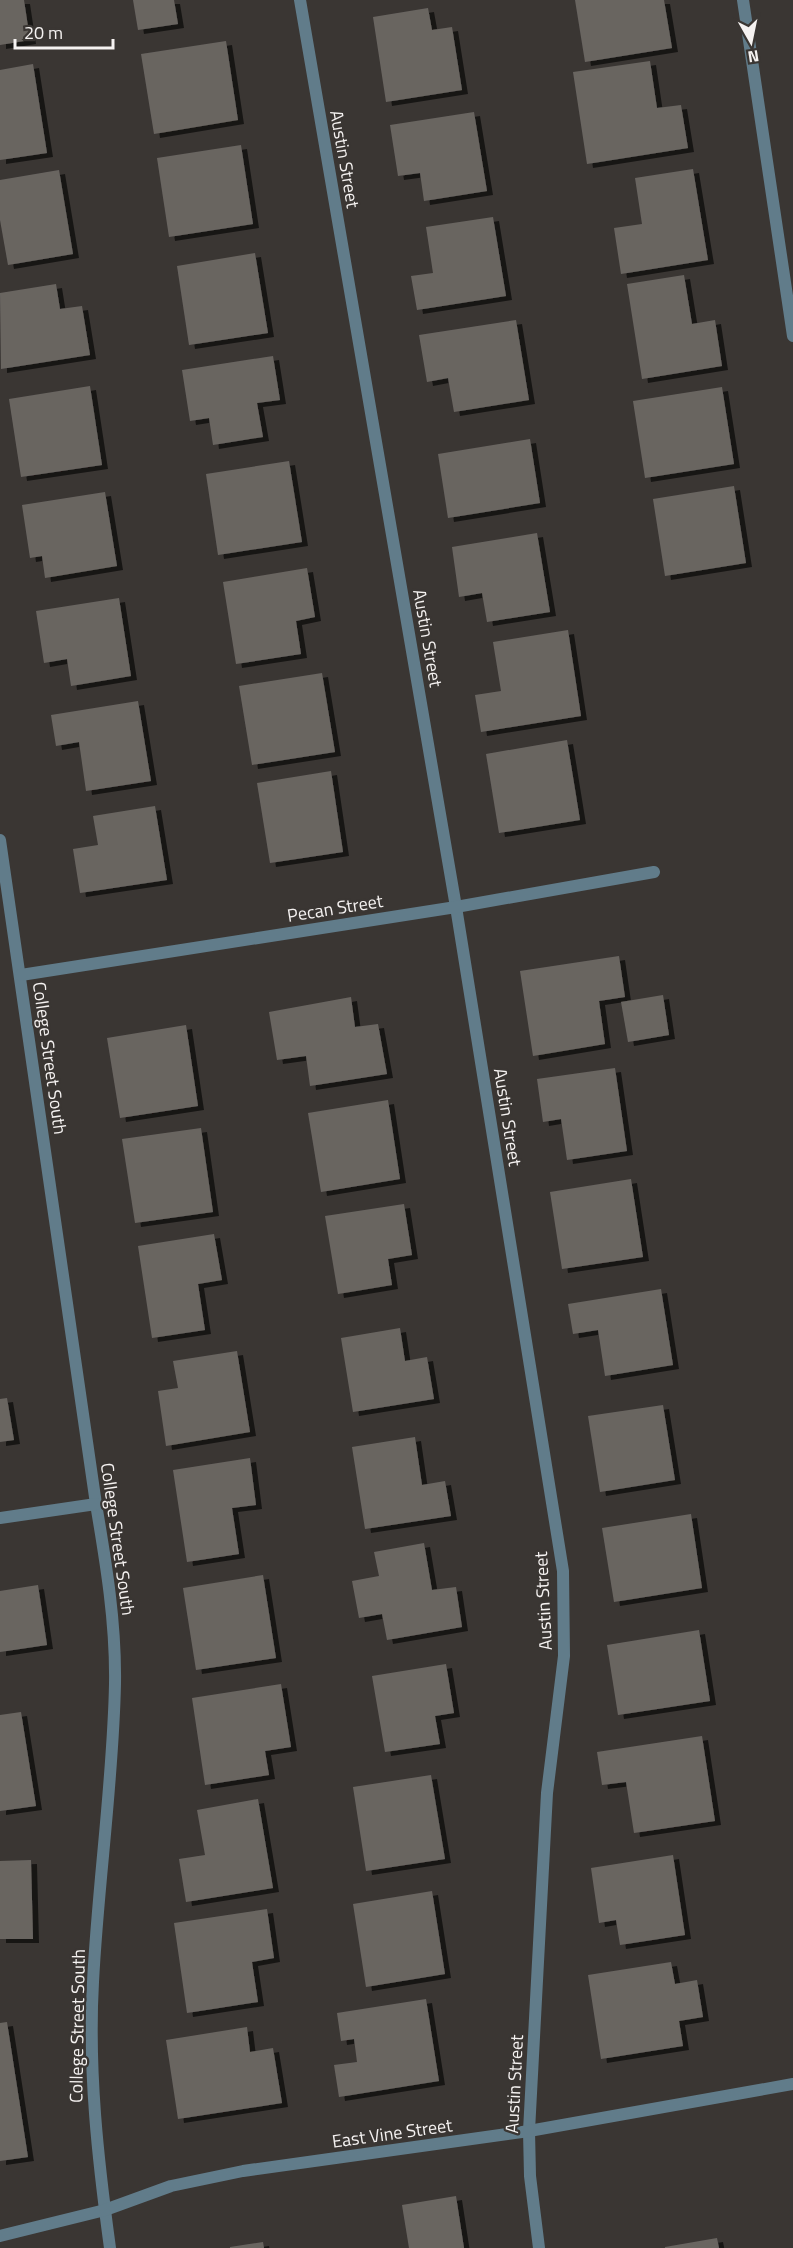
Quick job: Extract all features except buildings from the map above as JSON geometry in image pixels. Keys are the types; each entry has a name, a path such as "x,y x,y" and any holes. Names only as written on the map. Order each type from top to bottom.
{"street":[{"name":"Austin Street","path":"300,0 456,907 563,1571 564,1656 547,1793 529,2131 530,2176 539,2248"},
{"path":"743,0 793,336"},
{"name":"College Street South","path":"0,840 105,1555 112,1618 115,1683 93,1983 93,2100 110,2248"},
{"name":"Pecan Street","path":"21,975 456,907 654,872"},
{"path":"0,1518 96,1504"},
{"name":"East Vine Street","path":"0,2236 105,2210 171,2186 243,2171 529,2131 793,2084"}]}
